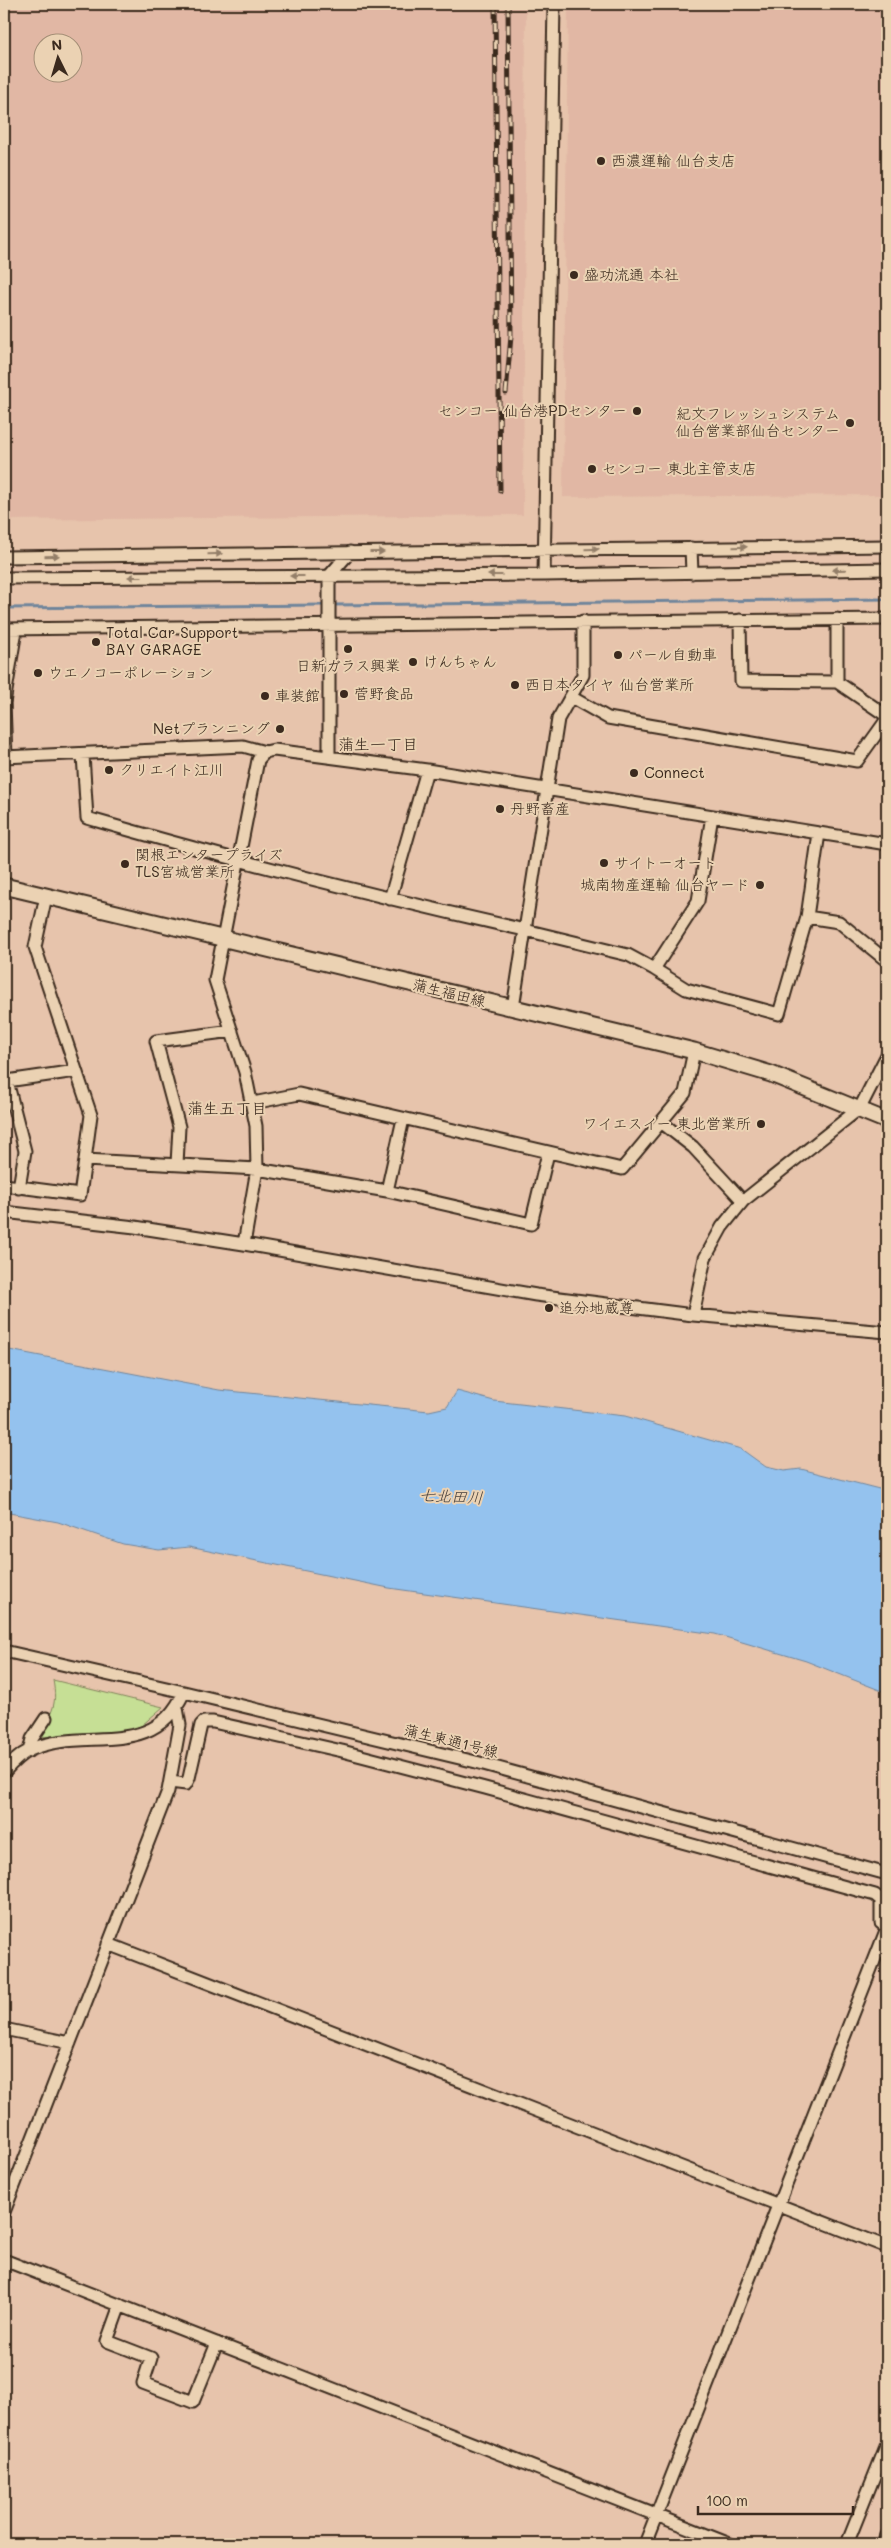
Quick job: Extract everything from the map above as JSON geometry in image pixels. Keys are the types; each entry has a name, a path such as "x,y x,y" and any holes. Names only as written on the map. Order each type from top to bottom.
{"main road":[{"name":"蒲生福田線","path":"4,886 694,1051 771,1074 860,1108 887,1121"}],"street":[{"path":"544,575 554,4"},
{"path":"4,557 887,546"},
{"path":"691,548 692,573"},
{"path":"329,757 329,576 350,552"},
{"path":"4,578 544,575 887,569"},
{"path":"837,619 837,682"},
{"path":"4,629 328,620 887,619"},
{"path":"571,697 608,718 857,762 887,718 837,682 741,682 740,620"},
{"path":"513,1008 558,718 583,675 583,621"},
{"path":"16,630 4,703 5,757 83,755 243,746 265,752 274,750 427,770 887,844"},
{"path":"244,1244 257,1168 253,1103 215,980 258,760 265,752"},
{"path":"83,755 87,818 238,860 390,899 628,955 686,989 779,1014 807,917 819,833"},
{"path":"390,899 427,770"},
{"path":"654,969 698,901 712,816"},
{"path":"4,1185 80,1195 91,1115 35,947 46,896"},
{"path":"807,917 839,922 887,961"},
{"path":"178,1164 179,1127 156,1041 232,1031"},
{"path":"253,1103 299,1094 622,1169 685,1093 694,1051"},
{"path":"694,1315 705,1258 722,1227 743,1201 860,1108 887,1055"},
{"path":"20,1188 25,1151 7,1081 76,1071"},
{"path":"386,1192 403,1119"},
{"path":"661,1122 693,1147 743,1201"},
{"path":"85,1160 257,1168 386,1192 531,1224 548,1153"},
{"path":"4,1212 135,1227 244,1244 536,1295 694,1315 887,1332"},
{"name":"蒲生東通1号線","path":"4,1651 476,1762 887,1874"},
{"path":"4,1772 15,1760 28,1751 67,1741 128,1738 148,1731 167,1719 177,1708 184,1692"},
{"path":"4,2212 168,1791 180,1726 177,1708"},
{"path":"28,1751 32,1739 46,1718"},
{"path":"170,1782 186,1784 190,1778 201,1725 204,1722 213,1722 342,1751 476,1786 875,1895 881,1900 881,1923 887,1928 645,2544"},
{"path":"108,1944 887,2247"},
{"path":"4,2029 70,2043"},
{"path":"4,2260 730,2544"},
{"path":"120,2305 107,2341 151,2358 143,2383 193,2402 217,2343"},
{"path":"847,2544 887,2444"},
{"path":"884,2544 887,2535"}],"shaded area":[{"path":"4,4 526,4 523,515 4,520"},
{"path":"568,4 887,4 887,495 563,497"}],"green space":[{"path":"53,1680 163,1707 141,1726 120,1733 37,1737 50,1716 54,1704"}],"water":[{"name":"七北田川","path":"4,1349 219,1390 429,1411 447,1407 457,1391 494,1401 625,1416 741,1449 766,1467 784,1471 801,1469 887,1491 887,1693 806,1661 715,1634 389,1588 189,1547 159,1550 123,1544 58,1522 4,1512"}],"waterway":[{"path":"332,605 887,599"},
{"path":"4,608 326,605"}],"railway":[{"path":"495,4 500,491"},
{"path":"506,393 511,336 508,4"}],"place":[{"name":"西濃運輸 仙台支店","path":"601,161"},
{"name":"盛功流通 本社","path":"574,275"},
{"name":"センコー 仙台港PDセンター","path":"637,411"},
{"name":"紀文フレッシュシステム 仙台営業部仙台センター","path":"850,423"},
{"name":"センコー 東北主管支店","path":"592,469"},
{"name":"Total Car Support BAY GARAGE","path":"96,642"},
{"name":"日新ガラス興業","path":"348,649"},
{"name":"パール自動車","path":"618,655"},
{"name":"けんちゃん","path":"413,662"},
{"name":"ウエノコーポレーション","path":"38,673"},
{"name":"西日本タイヤ 仙台営業所","path":"515,685"},
{"name":"菅野食品","path":"344,694"},
{"name":"車装館","path":"265,696"},
{"name":"Netプランニング","path":"280,729"},
{"name":"クリエイト江川","path":"109,770"},
{"name":"Connect","path":"634,773"},
{"name":"丹野畜産","path":"500,809"},
{"name":"サイトーオート","path":"604,863"},
{"name":"関根エンタープライズ TLS宮城営業所","path":"125,864"},
{"name":"城南物産運輸 仙台ヤード","path":"760,885"},
{"name":"ワイエスイー 東北営業所","path":"761,1124"},
{"name":"追分地蔵尊","path":"549,1308"}],"district":[{"name":"蒲生一丁目","path":"378,744"},
{"name":"蒲生五丁目","path":"227,1108"}]}
